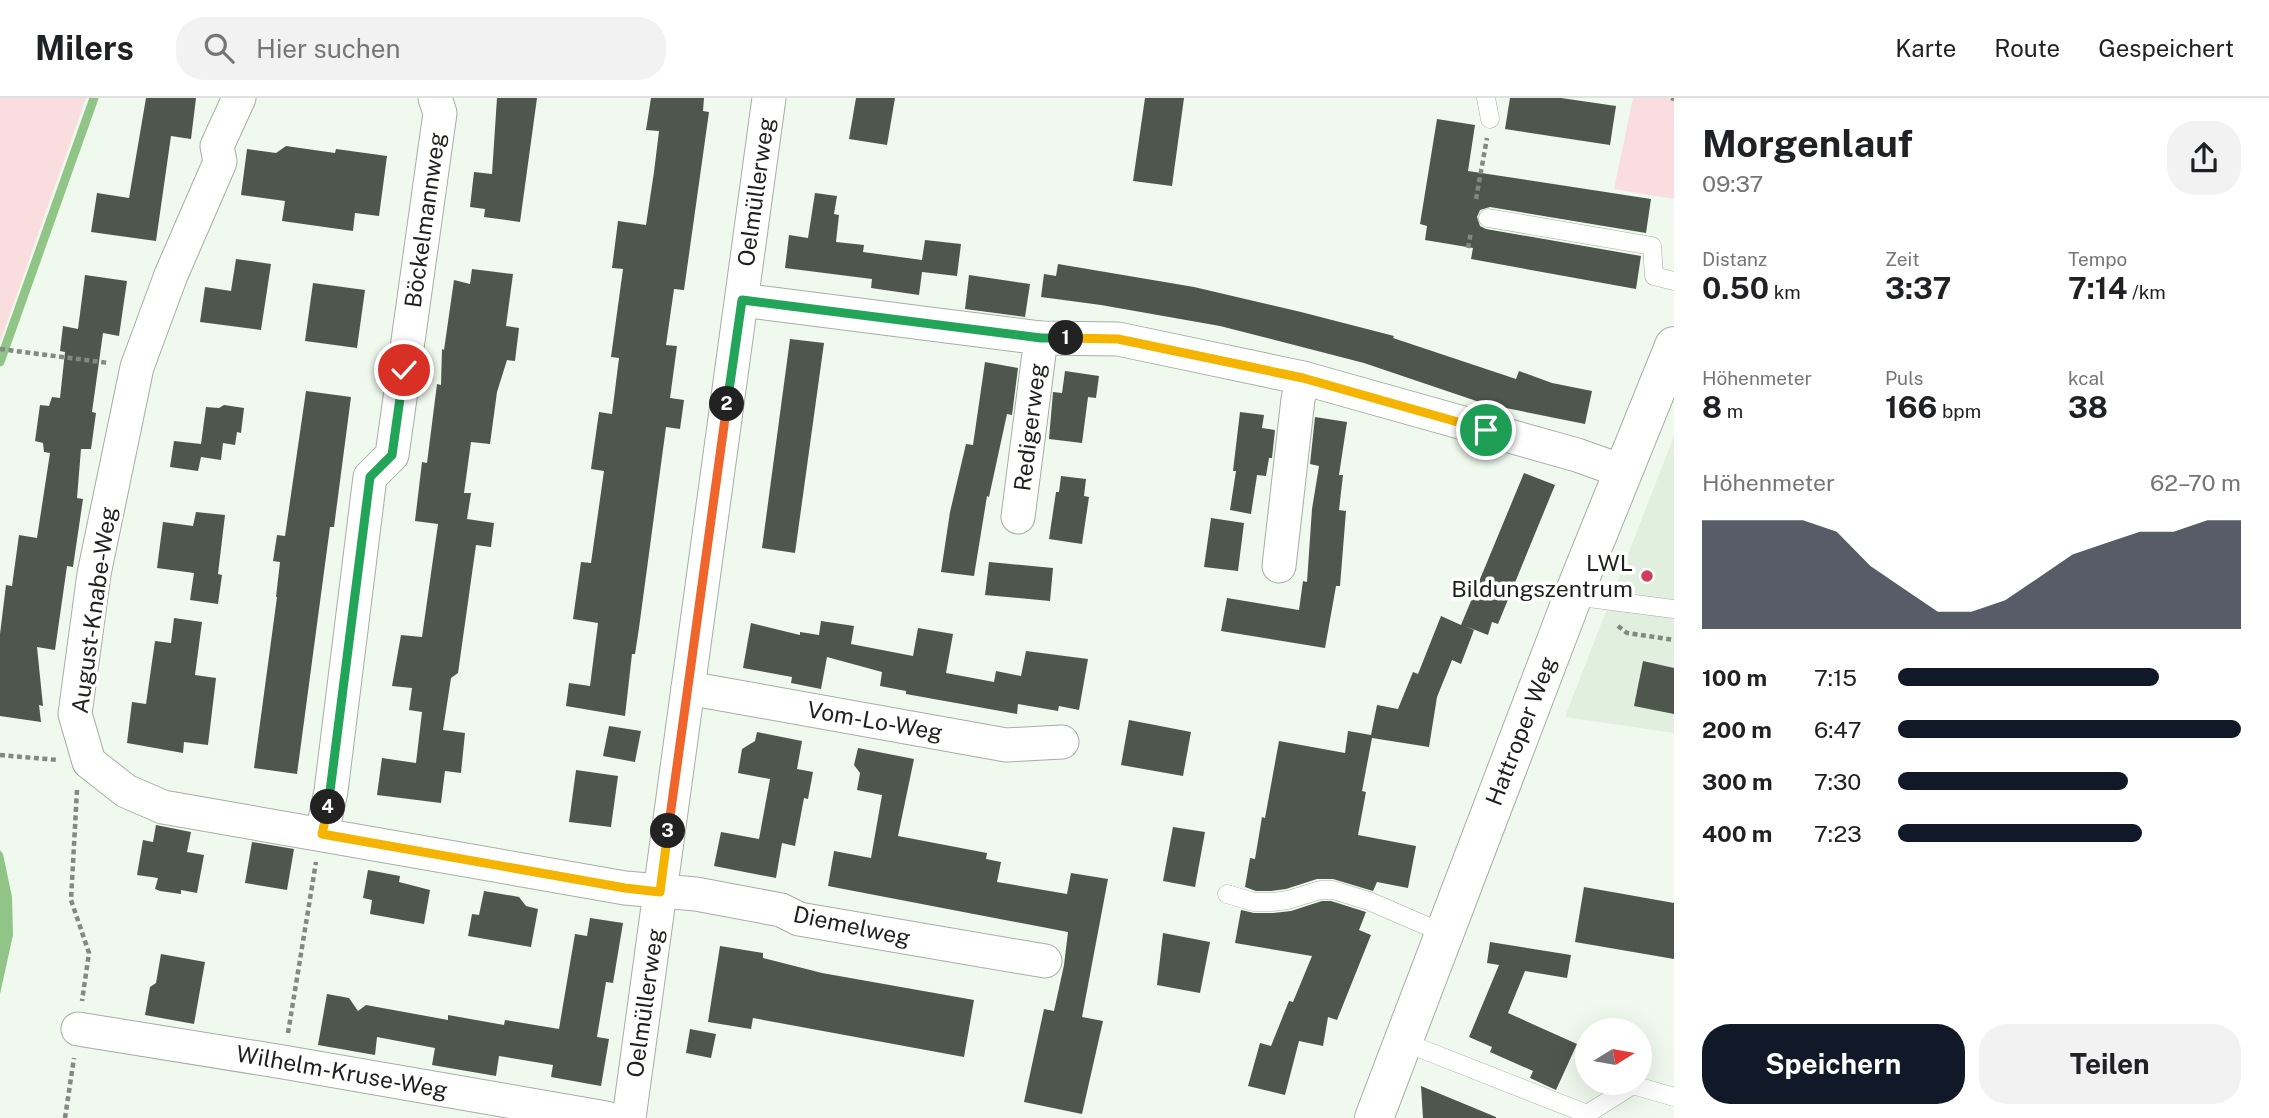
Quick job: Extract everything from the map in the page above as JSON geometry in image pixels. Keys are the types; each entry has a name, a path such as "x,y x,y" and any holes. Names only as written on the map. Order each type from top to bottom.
{"main road":[{"name":"Hattroper Weg","path":"1374,1118 1573,596 1674,346"}],"street":[{"name":"August-Knabe-Weg","path":"89,762 75,714 94,574 137,367 171,275 219,162 217,146 239,98"},
{"name":"Böckelmannweg","path":"322,834 331,791 370,477 392,455 440,113 435,98"},
{"name":"Oelmüllerweg","path":"629,1118 769,98"},
{"path":"742,300 1041,338 1118,339 1303,378 1577,455 1622,471"},
{"name":"Redigerweg","path":"1018,517 1041,338"},
{"path":"1279,566 1298,399 1303,378"},
{"name":"Vom-Lo-Weg","path":"688,688 1006,745 1062,742"},
{"path":"89,762 126,791 163,807 660,892"},
{"name":"Diemelweg","path":"660,892 696,894 781,910 799,919 1045,961"},
{"name":"Wilhelm-Kruse-Weg","path":"78,1029 606,1118"}],"lane":[{"path":"1486,98 1490,119"},
{"path":"1478,216 1652,246 1654,276 1674,281"},
{"path":"1573,596 1674,609"},
{"path":"1227,894 1254,902 1272,902 1320,890 1333,890 1369,901 1443,933"},
{"path":"1404,1042 1587,1114 1633,1085 1674,1097"}],"path":[{"path":"1468,248 1478,216 1490,119"},
{"path":"0,349 137,367"},
{"path":"0,755 89,762 78,789 71,900 89,953 65,1118"},
{"path":"284,1062 322,834"}],"shaded area":[{"path":"0,98 86,98 0,342"},
{"path":"1633,98 1667,98 1674,101 1674,199 1614,189"},
{"name":"LWL Bildungszentrum","path":"1674,436 1674,733 1565,717"},
{"path":"0,850 12,897 13,935 0,994"}],"building":[{"path":"146,98 196,98 191,139 171,136 156,241 91,232 97,193 129,198"},
{"path":"497,98 537,98 520,222 484,217 485,209 470,207 474,172 492,174"},
{"path":"651,98 704,98 703,111 709,112 684,290 674,289 666,345 677,346 670,398 684,400 680,429 666,427 625,716 566,706 569,683 590,686 598,623 573,619 581,562 591,563 604,471 591,469 599,412 612,414 619,358 611,357 623,269 612,268 618,221 646,225 659,131 646,130"},
{"path":"856,98 895,98 887,145 849,139"},
{"path":"1145,98 1184,98 1172,186 1133,181"},
{"path":"1510,98 1561,98 1616,106 1610,145 1505,129"},
{"path":"1437,119 1475,125 1468,171 1651,199 1646,233 1490,207 1480,210 1477,217 1480,226 1486,229 1641,256 1636,289 1471,259 1473,248 1425,240 1427,226 1420,224"},
{"path":"286,146 335,153 336,149 387,156 379,216 355,213 353,231 282,221 285,201 241,195 247,149 276,153"},
{"path":"815,193 837,196 834,214 839,215 836,242 864,245 863,252 922,260 925,240 961,244 957,276 922,272 919,295 871,288 872,279 785,268 789,235 808,238"},
{"path":"236,259 271,264 261,330 200,322 205,287 231,291"},
{"path":"1058,264 1194,287 1301,312 1394,336 1393,338 1516,379 1519,371 1552,383 1592,391 1585,424 1501,407 1500,409 1364,363 1220,326 1041,297 1044,274 1056,276"},
{"path":"472,269 513,274 506,326 519,328 515,361 507,360 497,392 490,444 471,442 464,493 471,493 467,519 494,523 491,547 476,545 458,673 451,678 443,730 465,733 461,773 445,771 441,803 377,795 382,758 416,763 422,712 409,710 412,688 392,686 401,635 422,637 438,524 415,521 422,462 427,463 437,384 441,385 442,349 444,350 454,280 470,284"},
{"path":"85,275 127,281 119,336 103,333 92,412 96,413 91,449 81,449 77,498 83,499 73,567 67,566 55,650 37,647 43,706 39,705 41,722 0,716 0,634 6,585 12,586 19,535 37,538 50,453 44,452 43,443 35,441 40,405 49,406 52,397 60,398 65,352 60,351 63,326 78,329"},
{"path":"969,275 1030,284 1025,317 965,309"},
{"path":"313,283 365,290 357,348 305,341"},
{"path":"790,339 824,343 795,553 762,548"},
{"path":"985,362 1018,368 1012,415 1007,414 989,497 987,496 974,576 941,572 950,512 966,444 973,445"},
{"path":"1065,371 1099,376 1096,398 1088,397 1082,443 1049,439 1053,392 1062,393"},
{"path":"306,391 351,397 334,527 330,527 297,774 254,768 277,597 280,562 273,561 277,535 285,536"},
{"path":"224,405 244,408 241,433 237,432 235,445 223,443 221,460 201,457 198,471 170,467 174,441 201,444 206,407 219,408"},
{"path":"1240,412 1264,415 1262,428 1275,430 1272,458 1269,458 1266,476 1257,475 1251,514 1230,510"},
{"path":"1315,417 1347,422 1339,475 1343,475 1339,510 1346,511 1340,586 1336,586 1325,648 1221,631 1227,598 1299,610 1303,581 1307,582 1312,509 1319,466 1310,464"},
{"path":"1524,473 1555,485 1498,624 1492,622 1488,635 1465,626 1474,630 1461,664 1452,660 1437,697 1429,747 1372,738 1362,791 1366,792 1358,835 1416,846 1408,888 1377,882 1373,891 1333,879 1317,879 1271,891 1256,891 1245,887 1250,858 1255,859 1262,817 1265,818 1279,741 1345,753 1348,731 1371,735 1377,705 1398,709 1413,672 1418,674 1441,616 1461,625"},
{"path":"1061,476 1086,479 1084,496 1089,497 1082,544 1049,539"},
{"path":"196,512 225,515 218,574 222,575 218,604 190,600 194,573 157,568 163,522 193,526"},
{"path":"1211,518 1244,523 1238,571 1204,567"},
{"path":"989,562 1053,568 1050,601 985,595"},
{"path":"174,618 202,622 195,675 216,678 208,745 184,742 183,753 127,743 132,702 146,704 155,641 171,643"},
{"path":"821,621 854,626 851,644 913,656 918,628 953,634 946,673 994,682 996,671 1021,676 1026,651 1088,659 1079,710 1059,706 1058,711 1018,704 1017,714 906,694 906,691 880,686 882,672 827,657 821,689 791,683 792,677 743,668 751,623 800,635 800,632 819,635"},
{"path":"1643,661 1674,668 1674,714 1634,706"},
{"path":"1129,720 1191,732 1183,776 1121,765"},
{"path":"609,726 641,731 635,762 603,756"},
{"path":"757,732 802,741 797,769 813,772 808,799 804,798 795,846 782,843 776,878 714,866 721,832 759,839 770,779 738,773 742,749 755,741"},
{"path":"858,748 914,759 898,836 987,853 986,859 1001,862 997,882 1067,894 1071,873 1108,879 1082,1017 1103,1021 1082,1114 1024,1102 1044,1009 1054,1011 1068,932 828,886 834,851 871,858 882,795 857,790 860,773 854,765"},
{"path":"576,770 618,776 611,827 569,822"},
{"path":"156,825 191,832 187,852 204,855 197,893 181,890 181,894 160,891 155,889 158,878 137,875 143,840 153,842"},
{"path":"1173,827 1205,832 1195,887 1163,881"},
{"path":"252,842 294,849 287,890 245,883"},
{"path":"368,870 400,876 399,882 430,890 424,924 370,914 372,900 363,898"},
{"path":"1584,887 1674,903 1674,959 1575,942"},
{"path":"484,891 519,897 526,906 538,909 531,947 468,936 472,914 479,915"},
{"path":"1322,901 1331,901 1366,912 1359,930 1371,935 1337,1020 1328,1017 1323,1046 1299,1041 1285,1095 1248,1086 1260,1043 1271,1046 1289,1001 1293,1002 1312,956 1235,943 1241,910 1254,913 1291,911"},
{"path":"590,918 623,923 613,983 606,982 597,1037 609,1039 601,1086 551,1077 553,1065 499,1056 496,1076 432,1065 435,1048 377,1037 375,1055 318,1045 327,994 349,998 358,1011 366,1005 448,1020 448,1015 504,1025 505,1020 559,1029 575,934 587,936"},
{"path":"1163,933 1210,942 1200,993 1157,985"},
{"path":"1490,942 1571,955 1567,978 1525,971 1508,1013 1575,1043 1556,1090 1530,1078 1533,1071 1490,1052 1492,1047 1469,1037 1499,965 1487,963"},
{"path":"720,946 763,953 763,958 822,973 974,1000 964,1057 753,1018 751,1029 708,1022"},
{"path":"161,954 205,962 194,1024 145,1015 150,987 156,983"},
{"path":"690,1029 716,1034 711,1058 686,1053"},
{"path":"1421,1086 1496,1117 1496,1118 1423,1118"}],"waterway":[{"path":"0,362 94,98"}],"place":[{"name":"LWL Bildungszentrum","path":"1647,576"}],"route":[{"path":"404,370 392,455 370,477 331,791 322,834 660,892 742,300 1041,338 1118,339 1303,378 1486,430"}]}
